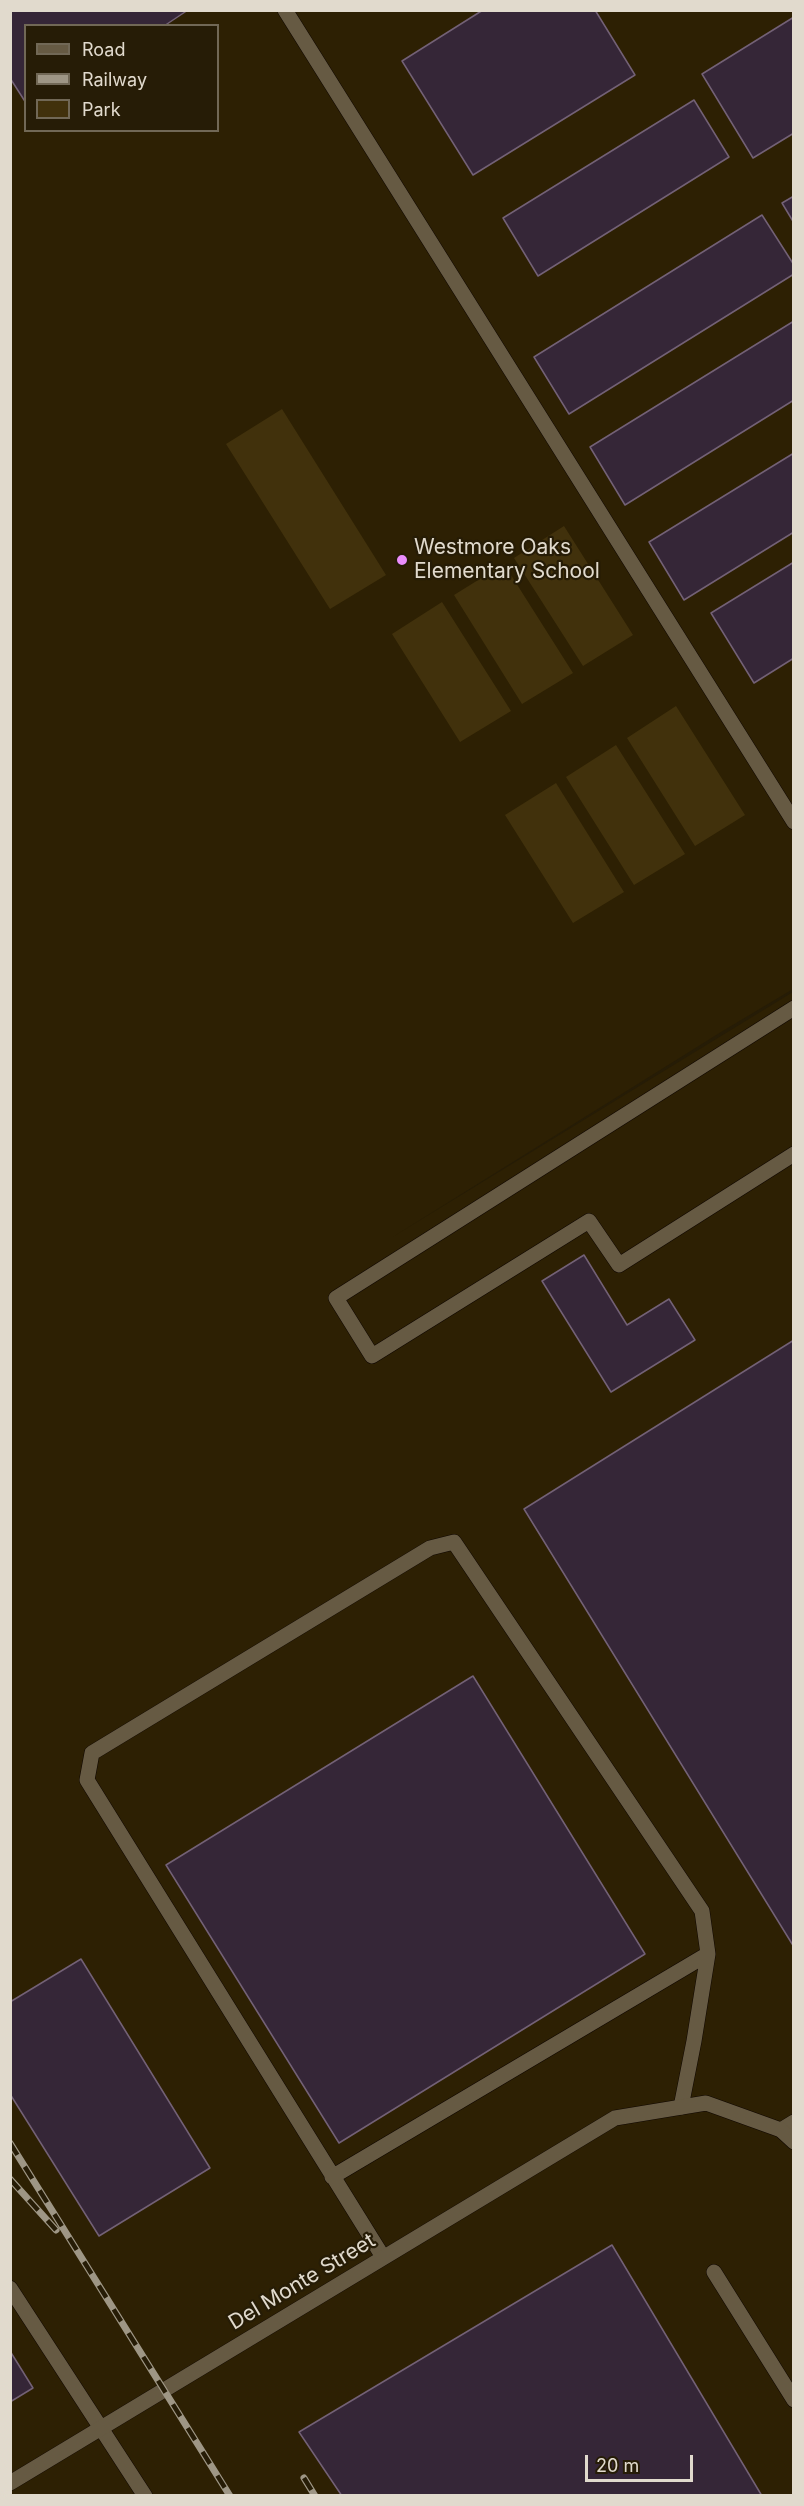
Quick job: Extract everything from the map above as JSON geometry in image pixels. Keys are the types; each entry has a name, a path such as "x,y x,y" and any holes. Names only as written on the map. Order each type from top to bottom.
{"street":[{"path":"285,10 794,822"},
{"path":"794,1008 336,1298 372,1356 589,1221 619,1265 794,1154"},
{"path":"383,2257 87,1780 93,1753 430,1548 454,1542 702,1911 708,1954 681,2107 706,2103 788,2126 794,2142"},
{"path":"332,2177 708,1954"},
{"name":"Del Monte Street","path":"10,2482 615,2118 681,2107"},
{"path":"714,2272 794,2400"},
{"path":"10,2288 103,2427 145,2496"}],"shaded area":[{"path":"11,11 793,11 793,989 391,1238 793,992 793,2495 11,2496"}],"green space":[{"path":"282,409 386,575 330,609 226,444"},
{"path":"564,526 633,635 583,666 514,558"},
{"path":"504,564 573,673 522,704 454,595"},
{"path":"442,602 511,711 460,742 392,634"},
{"path":"676,706 745,815 695,846 627,738"},
{"path":"616,745 685,854 634,885 566,777"},
{"path":"556,783 624,892 573,923 505,815"}],"building":[{"path":"10,10 188,10 167,24 24,24 24,100 10,78"},
{"path":"483,10 595,10 635,75 473,175 402,61"},
{"path":"794,17 794,133 753,158 702,74"},
{"path":"694,100 729,157 538,276 503,218"},
{"path":"794,196 794,223 782,203"},
{"path":"762,215 794,265 794,274 569,414 534,357"},
{"path":"794,321 794,400 625,505 590,447"},
{"path":"794,453 794,532 684,600 649,542"},
{"path":"794,562 794,658 754,683 711,613"},
{"path":"584,1255 627,1325 669,1299 695,1340 611,1392 542,1281"},
{"path":"794,1340 794,1947 524,1509"},
{"path":"473,1676 645,1954 339,2143 166,1865"},
{"path":"81,1959 210,2168 99,2236 10,2094 10,2002"},
{"path":"612,2245 762,2496 342,2496 299,2432"},
{"path":"10,2351 33,2388 10,2402"}],"railway":[{"path":"10,2143 230,2496"},
{"path":"10,2179 56,2230"},
{"path":"304,2478 315,2496"}],"place":[{"name":"Westmore Oaks Elementary School","path":"402,560"}]}
